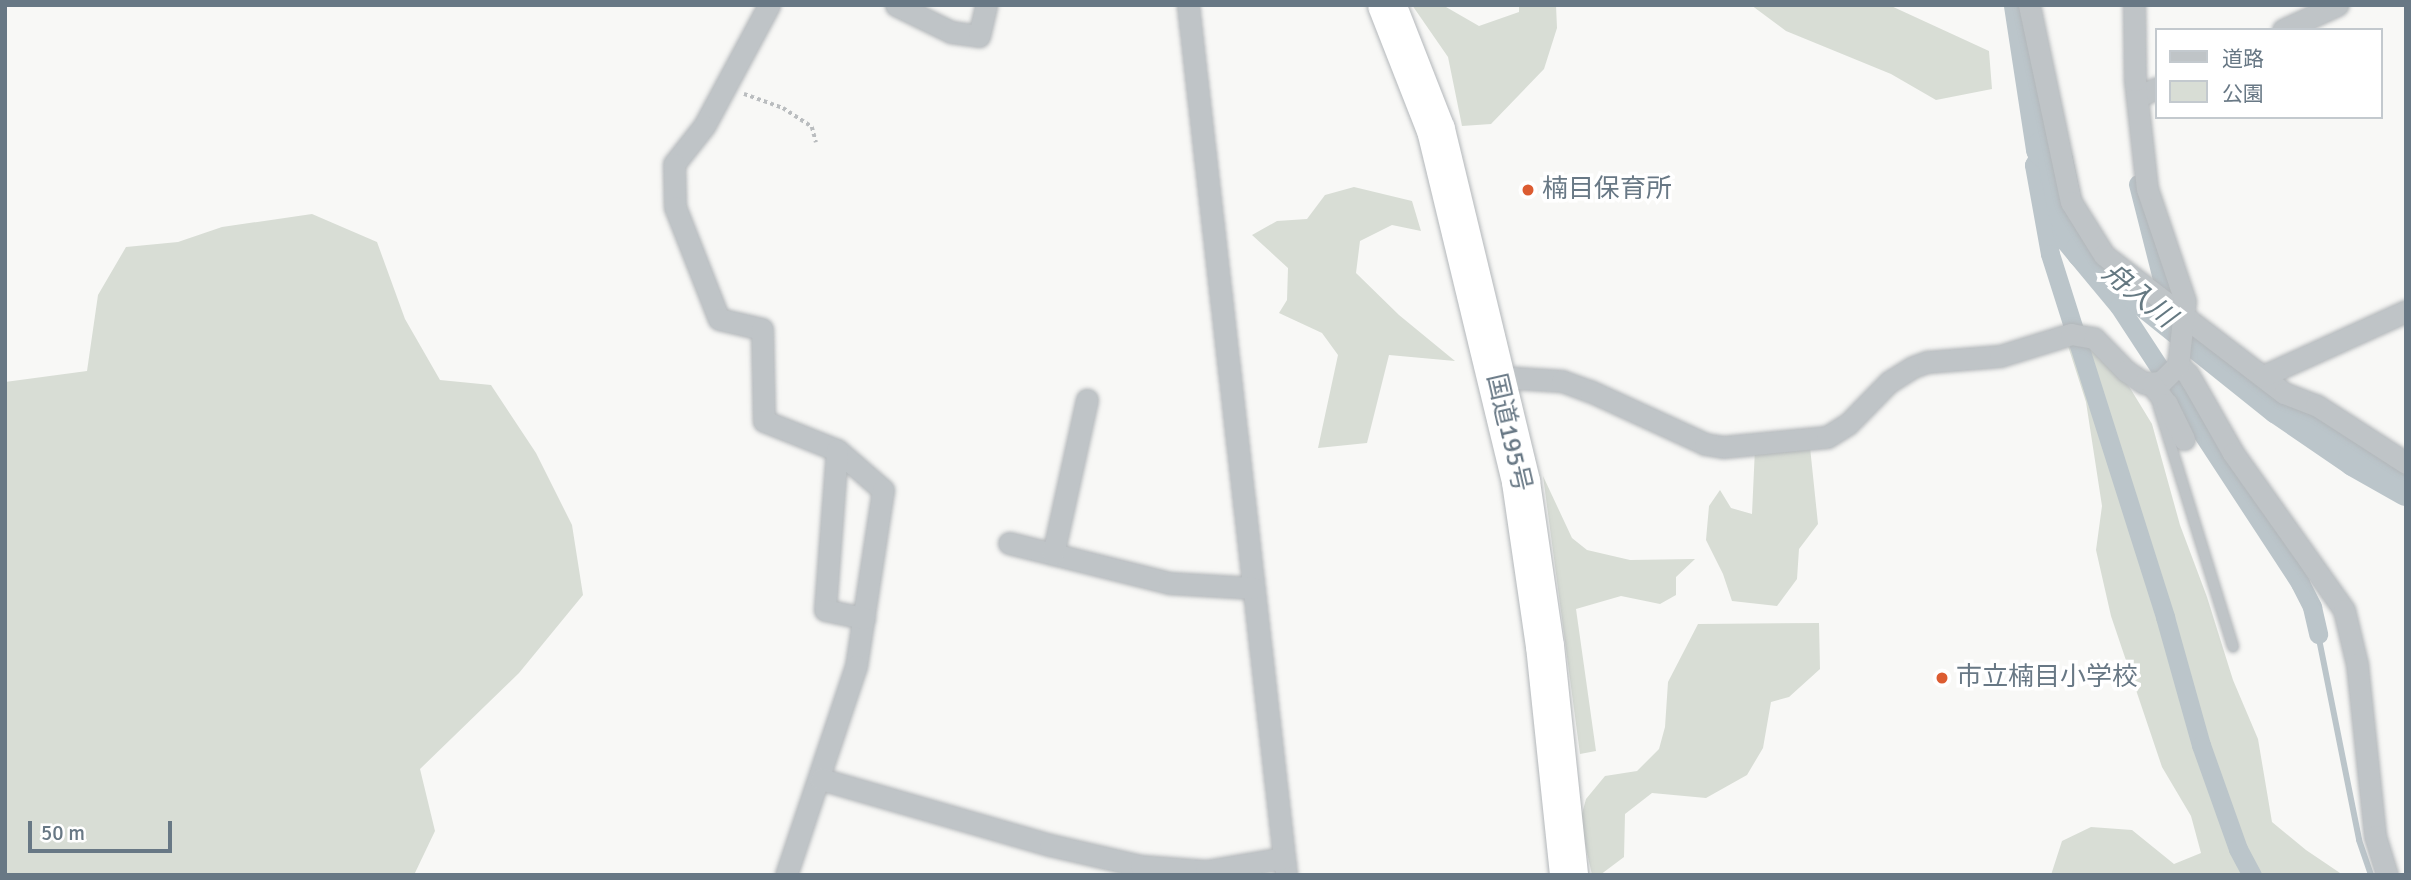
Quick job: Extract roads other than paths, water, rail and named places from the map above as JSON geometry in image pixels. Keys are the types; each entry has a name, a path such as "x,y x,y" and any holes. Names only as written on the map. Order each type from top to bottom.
{"highway":[{"name":"国道195号","path":"1387,5 1436,130 1523,496 1545,646 1570,875"}],"street":[{"path":"769,5 704,126 674,164 676,206 719,319 762,329 764,421 837,450 883,490 856,666 821,779 786,875"},
{"path":"896,5 951,32 979,36 986,5"},
{"path":"821,779 1050,845 1140,866 1206,871 1285,866 1188,5"},
{"path":"2029,5 2071,202 2104,254 2183,326 2263,376 2284,393 2316,405 2406,463"},
{"path":"2134,5 2137,97 2147,189 2185,301 2183,326 2167,375 2167,404 2184,439"},
{"path":"2287,28 2336,5"},
{"path":"2137,97 2156,88"},
{"path":"2263,376 2406,311"},
{"path":"1497,383 1516,378 1562,381 1591,391 1705,443 1744,447 1827,437 1848,424 1889,382 1913,367 1949,360 2000,356 2079,335 2103,346 2134,376 2188,374 2233,453 2344,610 2357,664 2375,836 2387,875"},
{"path":"1053,554 1087,400"},
{"path":"837,450 825,610 864,618"},
{"path":"1009,543 1169,583 1254,588"}],"lane":[{"path":"2167,375 2233,647"}],"waterway":[{"name":"舟入川","path":"2021,5 2043,148 2055,160 2066,214 2083,250 2278,406 2355,459 2406,488"},
{"path":"2043,148 2034,165 2050,254 2165,617 2201,745 2238,849 2252,875"},
{"path":"2048,173 2064,240 2119,306 2300,583 2312,607 2318,634"},
{"path":"2138,184 2171,314"},
{"path":"2318,634 2359,840 2371,875"}],"place":[{"name":"楠目保育所","path":"1528,190"},
{"name":"市立楠目小学校","path":"1942,678"}]}
